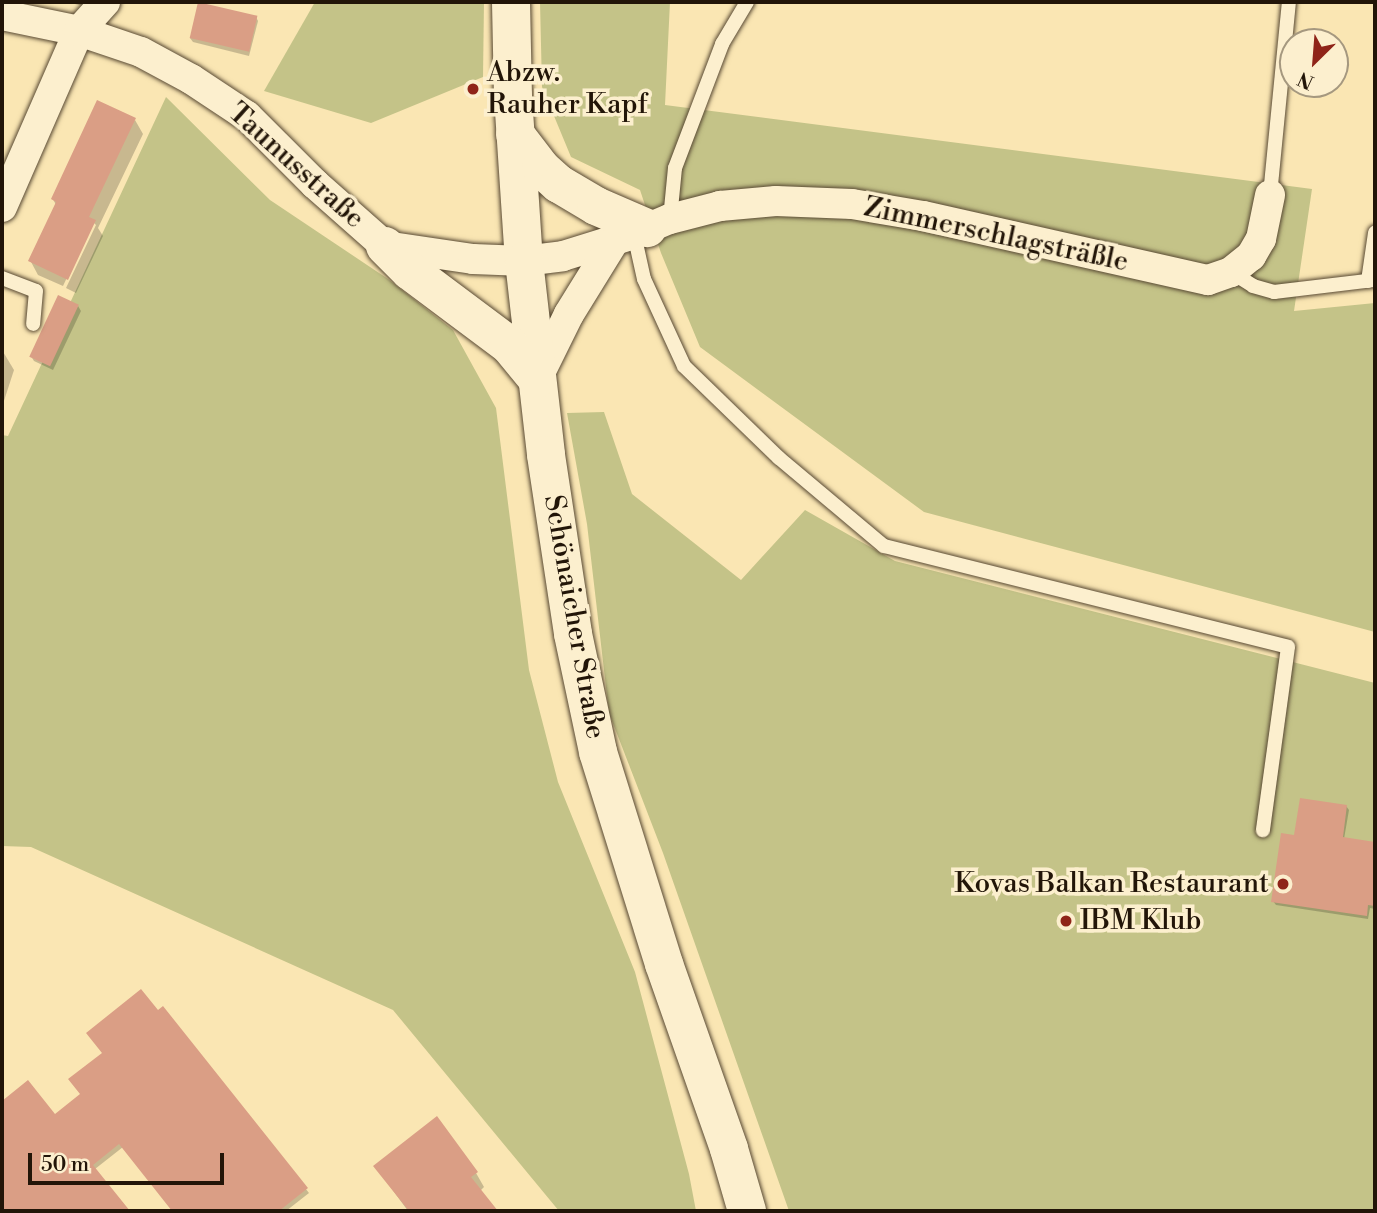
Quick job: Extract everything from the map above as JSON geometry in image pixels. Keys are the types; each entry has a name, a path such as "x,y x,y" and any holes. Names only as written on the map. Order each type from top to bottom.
{"main road":[{"name":"Schönaicher Straße","path":"511,2 515,134 524,261 537,379 561,560 598,752 664,964 727,1142 747,1211"},
{"path":"515,134 541,168 559,184 641,230"},
{"path":"385,246 410,271 509,345 537,379"}],"street":[{"path":"2,207 79,32 105,2"},
{"name":"Taunusstraße","path":"2,15 79,32 141,52 191,79 247,116 315,184 385,246 473,259 524,261"},
{"path":"1231,272 1251,256 1261,239 1270,195"},
{"name":"Zimmerschlagsträßle","path":"524,261 563,256 720,206 776,201 852,204 1035,240 1198,280 1218,279 1231,272"},
{"path":"537,379 569,314 641,230"}],"lane":[{"path":"747,2 722,44 675,168 641,230 644,279 684,366 779,458 884,546 1288,647 1263,831"},
{"path":"1270,195 1289,2"},
{"path":"1231,272 1253,286 1274,292 1372,281 1375,233"},
{"path":"2,278 36,290 33,324"}],"shaded area":[{"path":"315,2 484,2 483,77 371,123 264,91"},
{"path":"540,2 670,2 665,105 1312,189 1294,311 1375,303 1375,632 924,512 700,347 661,253 640,190 571,157 542,87"},
{"path":"166,97 270,200 388,279 453,330 496,408 529,670 558,782 635,972 689,1174 696,1211 559,1211 393,1010 31,847 2,846 2,435 8,436"},
{"name":"IBM Klub","path":"604,412 632,494 741,580 805,510 895,561 1375,683 1375,1211 789,1211 663,853 609,713 587,524 567,413"}],"building":[{"path":"198,2 257,16 249,52 190,38"},
{"path":"97,100 136,118 89,217 96,220 68,280 28,261 56,202 51,199"},
{"path":"58,295 79,305 50,366 29,357"},
{"path":"1300,798 1347,805 1343,837 1375,842 1375,906 1368,905 1367,916 1271,902 1281,833 1294,835"},
{"path":"141,989 158,1010 163,1006 308,1188 279,1211 172,1211 119,1144 93,1165 130,1211 2,1211 2,1101 28,1080 55,1114 80,1094 68,1079 102,1053 86,1033"},
{"path":"437,1116 478,1172 471,1177 498,1211 409,1211 373,1166"}],"place":[{"name":"Abzw. Rauher Kapf","path":"473,89"},
{"name":"Kovas Balkan Restaurant","path":"1283,884"},
{"name":"IBM Klub","path":"1066,921"}]}
